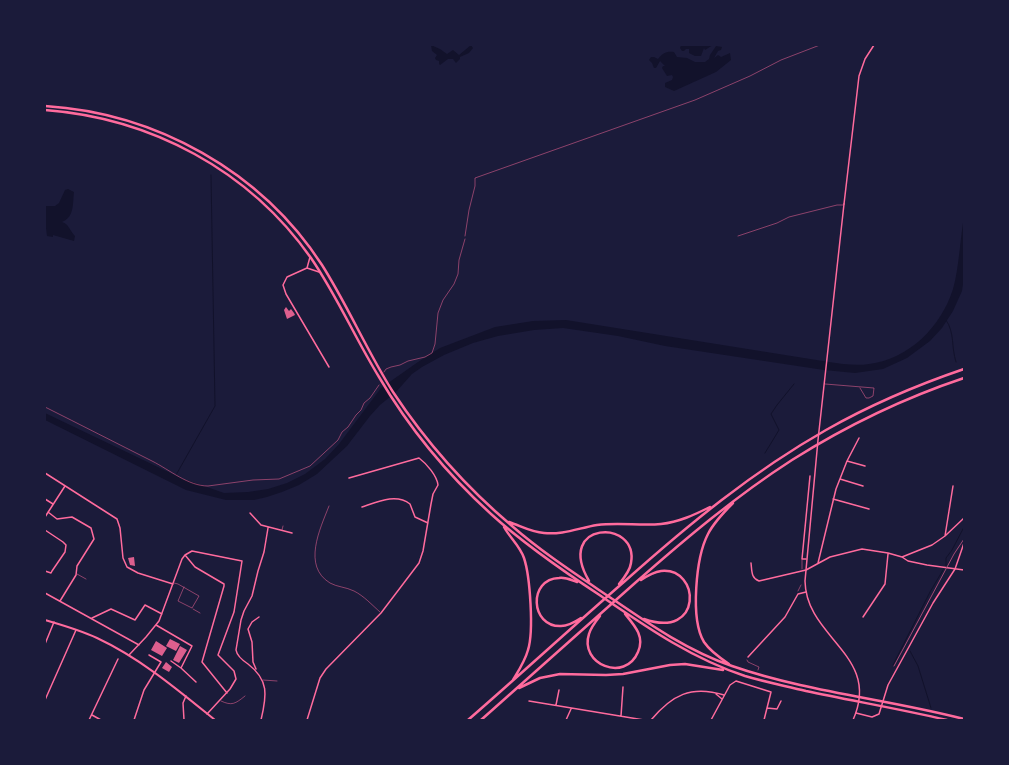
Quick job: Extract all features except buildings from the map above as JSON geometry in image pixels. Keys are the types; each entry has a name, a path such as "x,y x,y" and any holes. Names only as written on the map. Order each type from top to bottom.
{"highway":[{"path":"45,106 93,112 143,125 193,147 236,174 273,207 308,245 328,276 373,358 401,403 425,436 448,463 478,495 507,521 545,552 590,584 685,645 711,658 770,677 964,720"},
{"path":"45,110 86,115 124,124 156,135 192,152 228,174 257,198 284,224 310,257 397,406 448,471 503,525 542,556 622,611 683,650 732,671 766,682 946,720"},
{"path":"468,720 676,536 716,504 769,466 836,424 901,393 964,369"},
{"path":"481,720 604,610 699,528 739,496 791,461 829,438 906,400 964,378"},
{"path":"733,666 712,651 704,641 698,629 696,608 698,570 705,540 714,524 739,496"},
{"path":"507,521 524,529 538,533 564,533 607,524 654,524 673,522 692,516 716,504"},
{"path":"503,525 517,545 524,559 528,582 531,619 529,648 512,682"},
{"path":"590,584 581,566 580,556 582,546 595,534 612,532 625,540 632,558 628,571 615,589"},
{"path":"637,582 654,573 668,572 675,574 682,579 688,586 690,595 686,610 681,618 674,622 658,623 640,617"},
{"path":"581,583 563,578 552,580 543,585 540,589 536,603 539,612 544,619 555,625 565,626 585,616"},
{"path":"604,610 589,632 589,648 592,656 598,662 605,667 616,668 626,666 632,661 641,645 640,635 636,627 622,611"},
{"path":"514,690 540,678 560,674 617,675 670,665 685,664 697,664 732,671"}],"main road":[{"path":"45,620 101,640 155,674 186,696 215,720"}],"street":[{"path":"853,720 856,713 859,694 858,679 847,655 827,632 810,607 805,581 844,204 859,76 865,59 874,45"},
{"path":"307,268 310,257"},
{"path":"320,272 307,268 287,277 283,285 329,367"},
{"path":"818,563 833,499 847,461 859,438"},
{"path":"307,720 320,678 326,669 381,613 419,563 423,551 432,499 438,485 438,482 424,461 419,458 349,478"},
{"path":"847,461 865,466"},
{"path":"45,473 117,519 120,528 123,558 127,567 138,573 173,584"},
{"path":"806,560 802,559 810,476"},
{"path":"840,479 863,486"},
{"path":"45,517 65,486"},
{"path":"945,536 953,486"},
{"path":"45,499 53,504"},
{"path":"362,507 385,499 402,500 410,504 415,517 428,523"},
{"path":"833,499 869,509"},
{"path":"48,512 57,519 72,517 91,528 94,539 77,566 76,573 60,601"},
{"path":"250,512 257,522 268,528 292,533"},
{"path":"902,557 932,545 945,536 964,518"},
{"path":"256,670 237,654 236,650 241,620 252,596 264,552 268,528"},
{"path":"45,530 66,545 65,552 52,572 45,571"},
{"path":"856,713 872,717 879,714 888,685 933,602 956,570 964,543"},
{"path":"751,564 752,576 755,580 759,581 806,570 830,557 862,549 902,557 908,561 956,570 964,570"},
{"path":"128,656 156,625 162,614 185,554 192,551 242,561 234,612 218,655 234,671 236,674 236,679 227,693 207,714"},
{"path":"185,554 195,567 224,584 202,662 227,693"},
{"path":"863,617 885,584 888,554"},
{"path":"45,592 139,644"},
{"path":"748,657 785,617 798,594 806,592"},
{"path":"92,618 111,609 134,620 145,605 162,614"},
{"path":"259,617 252,622 248,629 252,642 253,662 262,680 266,693 262,720"},
{"path":"45,644 54,622"},
{"path":"156,625 192,646 181,668"},
{"path":"45,700 76,630"},
{"path":"134,720 144,690 161,662 149,655"},
{"path":"89,720 118,659"},
{"path":"171,661 196,682"},
{"path":"711,720 724,695 733,681 736,681 771,692 764,720"},
{"path":"753,686 754,682"},
{"path":"621,716 623,687"},
{"path":"556,706 559,690"},
{"path":"651,720 666,703 683,694 698,690 724,695"},
{"path":"716,694 722,699"},
{"path":"184,720 183,703 186,696"},
{"path":"529,701 644,720"},
{"path":"768,708 778,709 781,701"},
{"path":"566,720 571,708"},
{"path":"92,715 101,720"}],"lane":[{"path":"465,236 475,186 475,178 695,100 750,76 781,60 820,45"},
{"path":"738,236 777,223 789,217 844,204"},
{"path":"825,384 874,388 873,396 866,398 860,388"},
{"path":"329,506 318,536 314,555 318,568 330,583 354,591 381,613"},
{"path":"281,531 283,526"},
{"path":"801,571 802,559"},
{"path":"76,573 86,579"},
{"path":"173,584 178,584 199,596 192,608"},
{"path":"184,587 178,600 200,613"},
{"path":"262,680 277,681"},
{"path":"220,700 231,704 238,702 245,696"}],"path":[{"path":"384,373 386,369 425,357 432,353 435,344 438,313 443,300 454,284 458,274 459,260 465,236"},
{"path":"45,407 181,477 203,486 208,486 253,480 279,479 310,466 338,440 342,432 348,427 361,410 364,403 370,398 380,384"},
{"path":"798,594 801,585"},
{"path":"748,657 748,662 759,667 758,670"}],"shaded area":[{"path":"431,45 447,54 453,50 459,55 471,45 473,48 469,53 460,57 456,63 453,59 448,59 440,65 439,61 435,58 437,55 432,51"},
{"path":"681,45 713,45 705,50 704,48 701,56 695,56 689,53 689,49 682,51 680,48"},
{"path":"716,46 722,47 714,58 718,55 721,57 730,53 731,60 716,72 674,91 665,87 665,83 672,80 673,77 672,75 667,76 662,68 665,66 660,61 656,68 654,68 649,60 651,57 658,59 665,53 674,52 677,57 687,58 695,62 705,62 709,59"},
{"path":"68,189 74,192 72,209 68,218 62,222 68,226 75,236 74,241 53,235 53,237 47,236 46,228 45,231 45,206 55,206 59,203 65,190"},
{"path":"964,217 964,277 962,291 953,311 942,328 930,341 907,358 883,369 855,373 824,370 665,346 618,336 563,328 534,330 498,336 473,343 444,355 422,367 412,374 396,392 380,405 347,446 317,474 299,485 267,497 254,500 226,500 186,490 45,420 45,413 183,479 224,493 248,492 268,489 287,483 305,474 325,459 339,444 381,388 440,348 495,327 533,321 566,320 854,365 864,365 884,361 897,356 922,339 932,328 948,303 955,281"}],"waterway":[{"path":"176,475 215,406 211,175"},
{"path":"946,320 951,330 956,362"},
{"path":"765,453 779,430 771,414 794,384"},
{"path":"946,566 946,558 964,527"},
{"path":"893,665 930,592 943,570"},
{"path":"910,651 918,666 931,708"}],"railway":[{"path":"894,666 954,554 964,539"}]}
